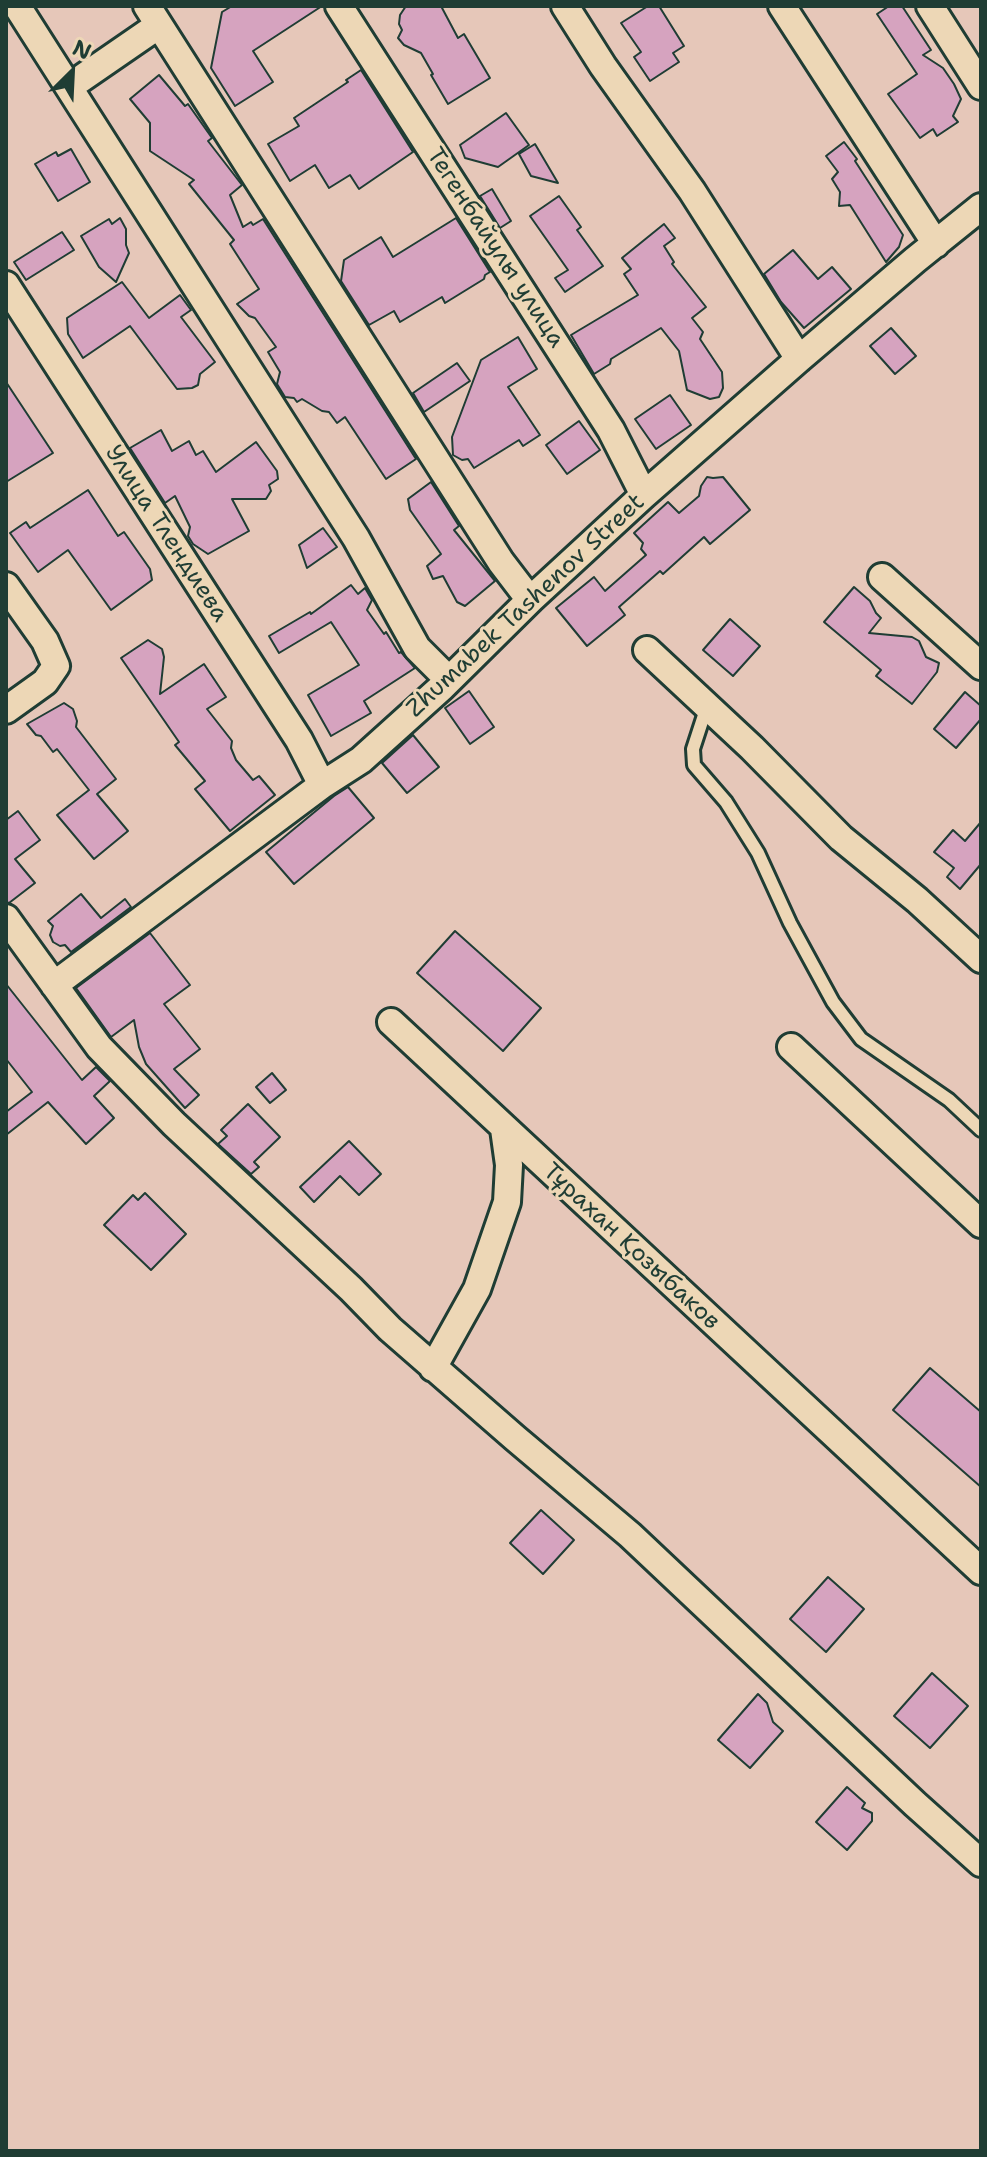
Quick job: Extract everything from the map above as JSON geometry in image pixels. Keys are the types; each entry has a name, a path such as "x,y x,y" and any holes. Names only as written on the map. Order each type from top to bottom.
{"street":[{"path":"17,6 356,538 417,648 448,679"},
{"name":"Тегенбайулы улица","path":"339,6 611,430 644,495"},
{"path":"565,6 603,66 692,191 799,359"},
{"path":"782,6 936,244"},
{"path":"930,6 981,86"},
{"path":"69,87 153,15 501,562 530,600"},
{"name":"Zhumabek Tashenov Street","path":"54,985 322,785 361,760 644,495 799,359 981,207"},
{"name":"Улица Тлендиева","path":"6,285 299,740 322,785"},
{"path":"882,577 981,666"},
{"path":"6,586 45,641 56,666 45,682 6,710"},
{"path":"647,650 752,748 841,838 917,900 981,959"},
{"path":"6,918 99,1047 174,1124 433,1368 630,1535 981,1863"},
{"name":"Тұрахан Қозыбаков","path":"391,1022 981,1571"},
{"path":"791,1047 981,1224"},
{"path":"433,1368 477,1289 507,1202 509,1165 504,1129"}],"lane":[{"path":"707,706 693,749 694,765 726,802 758,853 790,923 833,1002 861,1039 949,1100 981,1130"}],"building":[{"path":"232,6 322,6 253,51 273,82 235,106 211,68 222,12"},
{"path":"406,6 441,6 458,38 464,34 490,78 448,104 421,53 404,45 398,38 402,30 400,15"},
{"path":"648,6 659,6 684,46 673,53 679,62 650,81 634,57 641,52 621,23"},
{"path":"889,6 902,6 931,50 923,55 943,68 961,99 953,116 958,122 937,136 933,129 920,138 888,94 917,74 877,14"},
{"path":"361,70 413,152 359,189 350,175 329,188 315,165 290,181 268,144 299,126 294,118"},
{"path":"159,75 185,106 188,104 212,138 208,141 242,185 230,195 243,227 263,219 416,459 386,479 345,417 337,423 329,412 302,399 297,402 294,398 285,397 277,384 280,372 268,352 276,347 255,318 237,304 259,289 230,244 234,240 189,184 194,180 150,151 150,123 130,99"},
{"path":"506,113 529,145 498,167 465,158 460,145"},
{"path":"844,142 903,235 899,247 886,262 850,205 839,206 840,192 832,179 838,172 826,156"},
{"path":"535,144 558,183 531,176 519,154"},
{"path":"71,149 90,182 58,201 35,164 56,152 58,156"},
{"path":"492,189 511,221 500,228 480,196"},
{"path":"559,196 581,227 577,230 603,266 565,292 555,278 568,270 530,216"},
{"path":"120,218 126,229 129,253 116,282 99,267 81,236 109,219 112,224"},
{"path":"456,218 490,272 445,303 442,297 400,322 394,311 369,325 341,281 344,260 381,237 393,257"},
{"path":"664,224 675,238 664,246 674,262 672,264 706,307 692,318 703,332 700,339 722,372 723,388 719,397 710,399 687,390 679,351 661,328 611,359 610,364 594,374 571,335 638,295 624,274 631,269 622,258"},
{"path":"62,232 74,250 26,280 14,262"},
{"path":"793,250 818,279 832,267 851,289 804,328 781,302 764,274"},
{"path":"122,282 149,318 180,295 191,310 181,317 215,362 200,374 198,385 177,389 130,326 83,358 68,334 67,318"},
{"path":"891,328 916,356 895,374 870,346"},
{"path":"518,337 537,369 508,387 540,435 523,446 519,440 474,468 468,459 462,460 453,455 452,437 481,360"},
{"path":"457,363 470,381 424,412 413,393"},
{"path":"6,382 53,453 6,482"},
{"path":"670,395 691,425 656,449 635,419"},
{"path":"579,421 600,450 567,474 546,445"},
{"path":"161,430 172,451 189,441 196,455 203,451 216,472 256,442 277,471 278,479 269,485 271,491 266,499 232,499 249,531 208,554 193,544 188,536 190,527 175,496 165,503 130,448"},
{"path":"707,477 723,477 750,510 710,544 704,537 663,574 660,571 619,607 625,615 587,646 556,608 594,577 605,591 646,555 641,549 643,543 634,533 668,502 679,513 699,496"},
{"path":"431,482 459,526 454,530 495,581 465,606 457,602 443,576 433,579 427,566 441,554 410,510 408,499"},
{"path":"88,490 118,536 124,532 150,569 152,580 111,610 68,550 38,572 10,533 26,522 30,528"},
{"path":"323,528 337,547 307,568 299,545"},
{"path":"351,585 358,594 365,588 372,600 367,610 399,653 415,668 364,701 371,713 331,736 308,695 359,665 331,622 279,653 269,636 311,614"},
{"path":"854,587 870,601 881,618 869,633 912,637 919,641 926,657 939,663 937,672 912,704 876,676 881,670 824,622"},
{"path":"730,619 760,646 733,676 703,650"},
{"path":"148,640 162,649 164,657 160,694 204,664 226,697 207,709 232,741 231,748 236,760 253,780 259,776 275,795 230,831 195,789 205,781 175,745 179,742 121,658"},
{"path":"469,691 494,727 470,744 445,708"},
{"path":"965,692 981,706 981,719 956,748 934,729"},
{"path":"64,703 73,709 76,727 116,779 97,794 128,831 94,859 57,815 89,790 57,749 53,752 27,724"},
{"path":"413,735 439,767 407,793 382,763"},
{"path":"348,787 374,818 294,884 266,852"},
{"path":"18,811 40,840 15,859 35,883 9,903 6,902 6,820"},
{"path":"981,822 981,864 960,889 947,877 954,868 934,852 953,830 965,841"},
{"path":"81,894 101,918 125,899 131,907 71,952 65,945 53,942 50,935 53,926 48,921"},
{"path":"455,931 541,1008 503,1051 417,973"},
{"path":"150,933 190,985 164,1004 200,1049 174,1069 199,1095 185,1108 146,1064 134,1020 111,1037 76,988"},
{"path":"6,984 82,1080 96,1067 110,1081 94,1096 114,1118 86,1144 48,1102 6,1135 6,1112 32,1092 6,1059"},
{"path":"272,1073 286,1090 270,1103 256,1087"},
{"path":"248,1104 280,1137 254,1162 259,1167 251,1174 218,1144 227,1136 221,1130"},
{"path":"349,1141 381,1174 359,1195 340,1176 314,1202 300,1187"},
{"path":"145,1193 186,1234 151,1270 104,1225 133,1195 138,1200"},
{"path":"930,1368 981,1412 981,1487 893,1410"},
{"path":"541,1510 574,1540 543,1574 510,1543"},
{"path":"828,1577 864,1609 826,1652 790,1619"},
{"path":"932,1673 968,1706 930,1748 894,1716"},
{"path":"758,1694 767,1703 773,1722 783,1731 750,1768 718,1740"},
{"path":"847,1787 865,1803 862,1808 872,1813 872,1821 847,1850 816,1822"}]}
